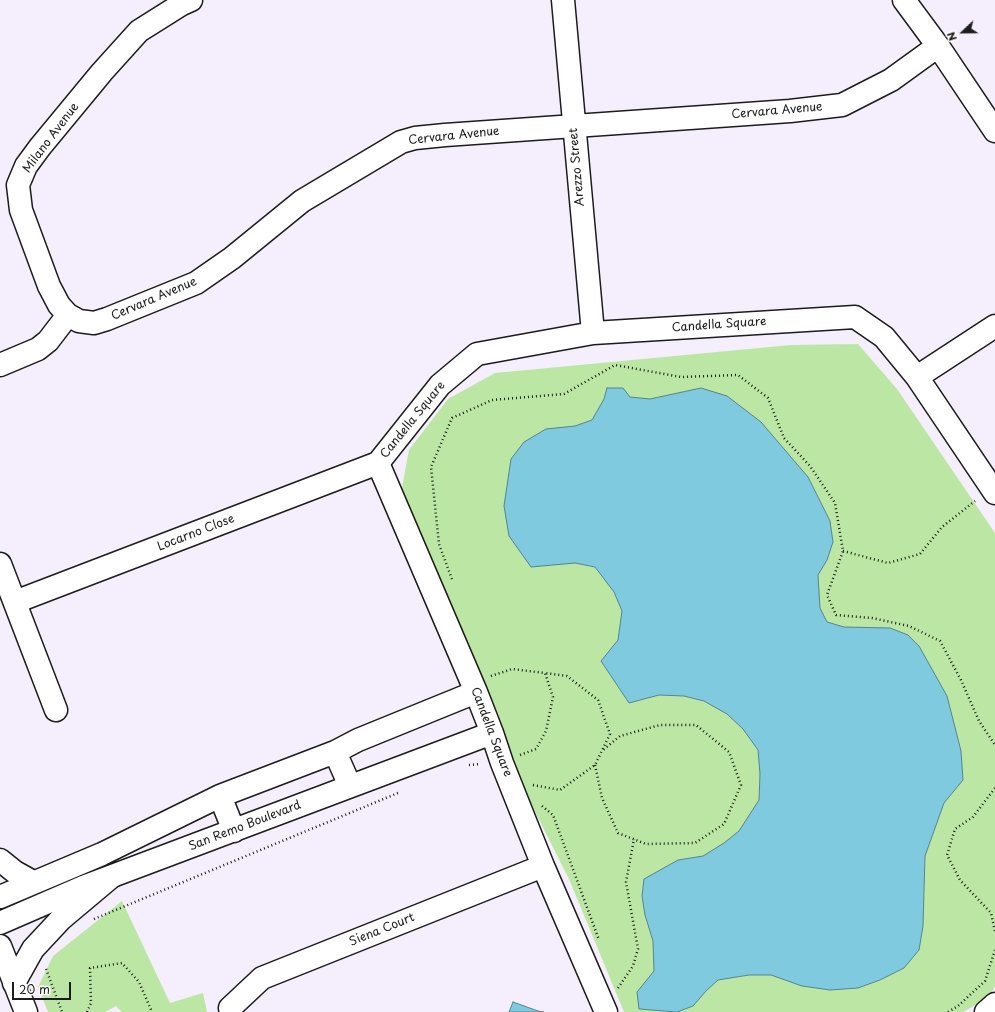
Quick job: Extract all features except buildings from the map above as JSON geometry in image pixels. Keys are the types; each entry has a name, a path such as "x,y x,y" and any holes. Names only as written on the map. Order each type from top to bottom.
{"main road":[{"name":"Milano Avenue","path":"68,315 59,305 49,286 33,245 21,210 18,185 26,166 40,147 102,72 139,31 191,0"},
{"name":"Arezzo Street","path":"562,0 593,333"},
{"path":"904,0 938,46 995,131"},
{"name":"Cervara Avenue","path":"68,315 79,321 94,323 196,283 232,258 302,201 401,142 422,137 790,111 842,105 890,80 938,46"},
{"path":"0,365 38,349 48,341 68,315"},
{"name":"Candella Square","path":"606,1012 543,866 502,763 492,733 480,685 378,463 440,385 477,354 593,333 855,317 884,337 917,377 995,493"},
{"path":"917,377 995,326"},
{"name":"Locarno Close","path":"14,602 378,463"},
{"path":"0,564 56,710"},
{"path":"0,897 102,854 220,796 335,752 358,740 480,685"},
{"name":"San Remo Boulevard","path":"0,923 111,877 492,733"},
{"path":"335,752 350,786"},
{"path":"220,796 234,831"},
{"path":"0,860 14,872 33,882"},
{"name":"Siena Court","path":"230,1008 262,978 543,866"},
{"path":"14,983 33,949 61,919 111,877"},
{"path":"0,946 26,1012"}],"path":[{"path":"455,586 439,544 431,467 452,418 492,400 564,394 614,365 681,377 738,374 768,398 784,438 810,466 835,503 843,551 827,595 836,615 872,618 908,626 940,641 961,680 979,721 995,745"},
{"path":"843,551 888,563 920,554 942,527 975,501"},
{"path":"480,685 512,669 545,673 567,676 598,700 610,734 595,765 560,790 529,785 532,790"},
{"path":"464,765 502,763 536,749 546,731 553,697 545,673"},
{"path":"595,765 602,798 618,833 646,844 695,842 724,824 741,786 729,752 696,725 660,725 620,736 602,751"},
{"path":"995,788 973,817 956,829 947,855 960,880 991,913 995,931"},
{"path":"90,921 399,792"},
{"path":"537,802 553,815 601,944"},
{"path":"617,988 633,966 638,949 626,882 634,839"},
{"path":"948,1012 958,1006 985,981 995,950"},
{"path":"87,1012 91,1003 90,968 122,963 139,982 152,1012"},
{"path":"44,964 62,1012"},
{"path":"615,980 620,994"}],"green space":[{"path":"858,344 897,389 995,533 995,986 990,997 963,1012 624,1012 569,879 509,760 401,493 409,450 448,399 495,373 791,345"},
{"path":"122,901 170,1003 203,993 207,1012 122,1012 116,1006 105,1012 48,1012 38,987 53,956"}],"water":[{"path":"607,388 623,388 630,397 650,399 701,388 727,396 761,422 808,477 830,521 833,542 827,560 818,575 820,608 827,622 844,627 890,628 908,635 919,646 947,696 961,751 963,780 944,803 925,856 923,926 919,950 904,968 880,980 858,988 830,990 802,986 771,975 749,975 718,980 693,1006 677,1012 639,1009 637,992 654,971 653,941 645,915 642,896 644,879 678,860 703,856 724,843 739,831 759,800 760,774 758,750 743,729 727,714 704,701 684,696 659,695 629,703 601,661 618,640 622,611 614,592 595,567 575,563 531,567 509,536 504,506 511,459 524,442 546,429 575,426 592,420 604,399"},
{"path":"513,1002 538,1011 544,1012 509,1012"}]}
